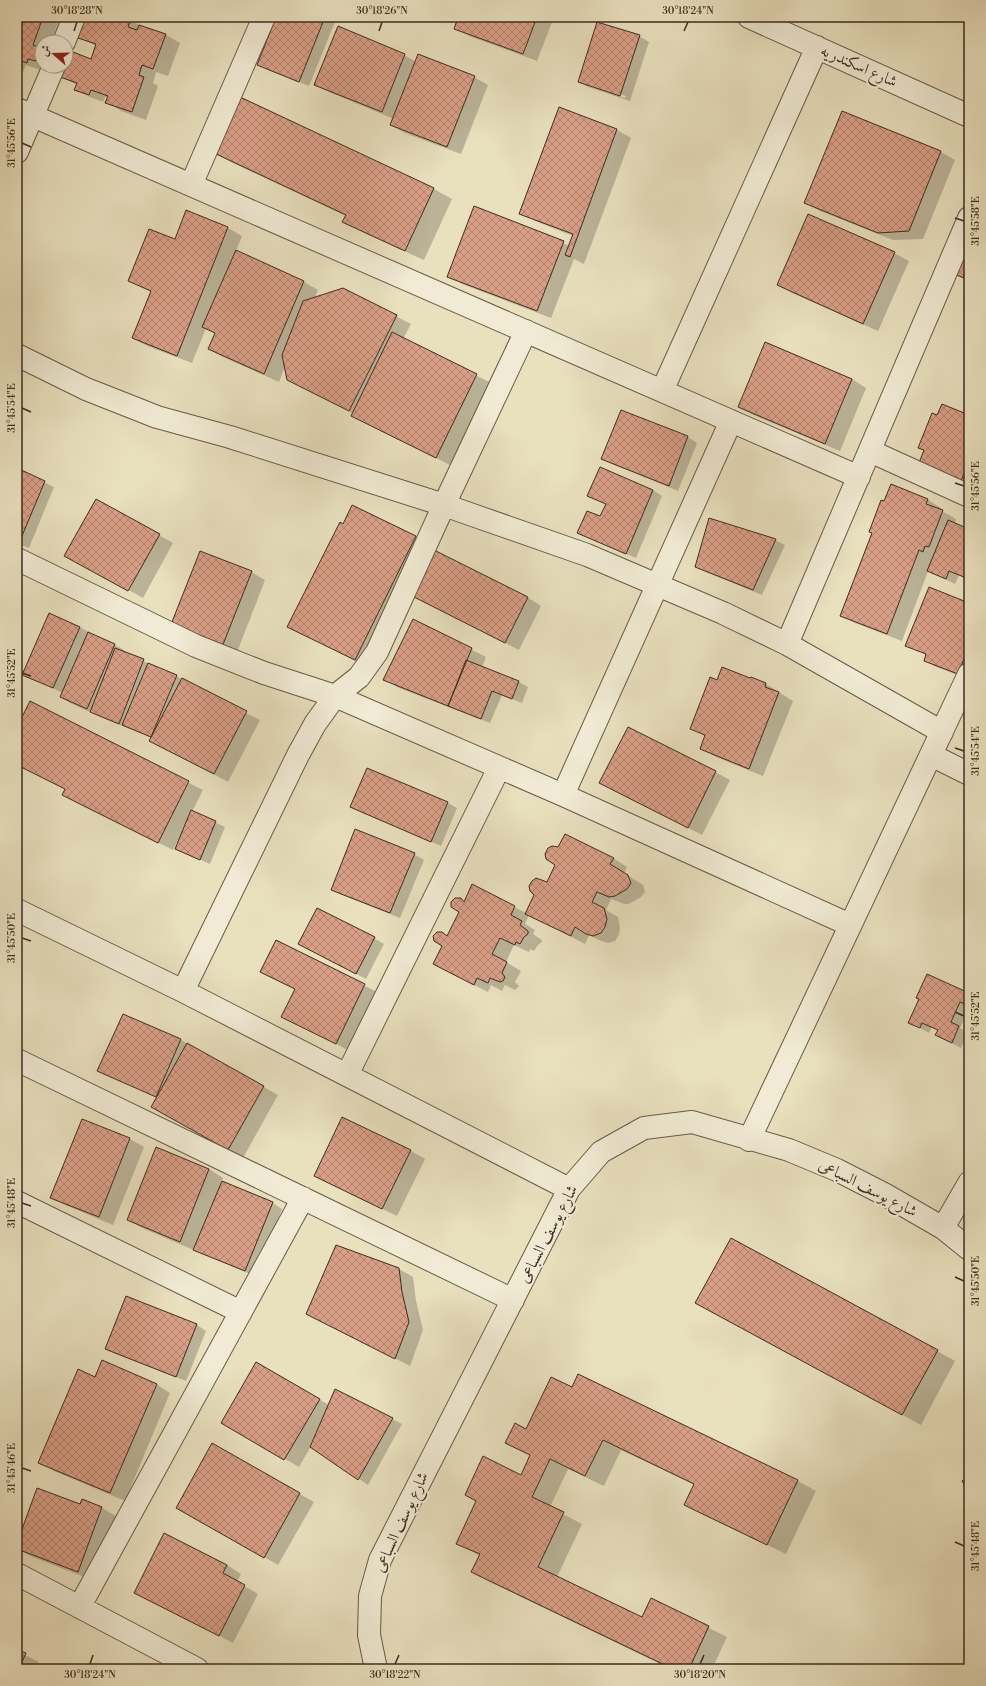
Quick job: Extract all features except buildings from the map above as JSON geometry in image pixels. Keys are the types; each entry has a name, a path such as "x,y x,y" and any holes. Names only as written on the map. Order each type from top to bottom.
{"street":[{"path":"67,34 74,17"},
{"path":"191,185 264,17"},
{"name":"شارع اسكندريه","path":"749,17 969,116"},
{"path":"662,391 817,47"},
{"path":"17,152 25,112 49,74"},
{"path":"25,112 859,477"},
{"path":"787,644 969,218"},
{"path":"183,991 298,755 315,724 335,696 359,677 377,652 526,331"},
{"path":"17,355 86,389 157,417 230,437 444,505 587,555 658,584 787,644 942,732"},
{"path":"563,795 731,421"},
{"path":"870,451 969,496"},
{"path":"17,559 196,646 264,673 335,696 563,795 850,925"},
{"path":"749,1140 969,674"},
{"path":"931,755 969,774"},
{"path":"346,1075 499,768"},
{"path":"17,910 183,991 569,1189"},
{"path":"17,1060 513,1300"},
{"name":"شارع يوسف السباعى","path":"376,1669 369,1635 370,1596 380,1560 569,1189 601,1152 644,1128 692,1122 749,1140 789,1150 837,1170 884,1194 943,1228 969,1249"},
{"path":"943,1228 969,1183"},
{"path":"80,1606 303,1198"},
{"path":"17,1202 241,1312"},
{"path":"17,1574 197,1669"}]}
